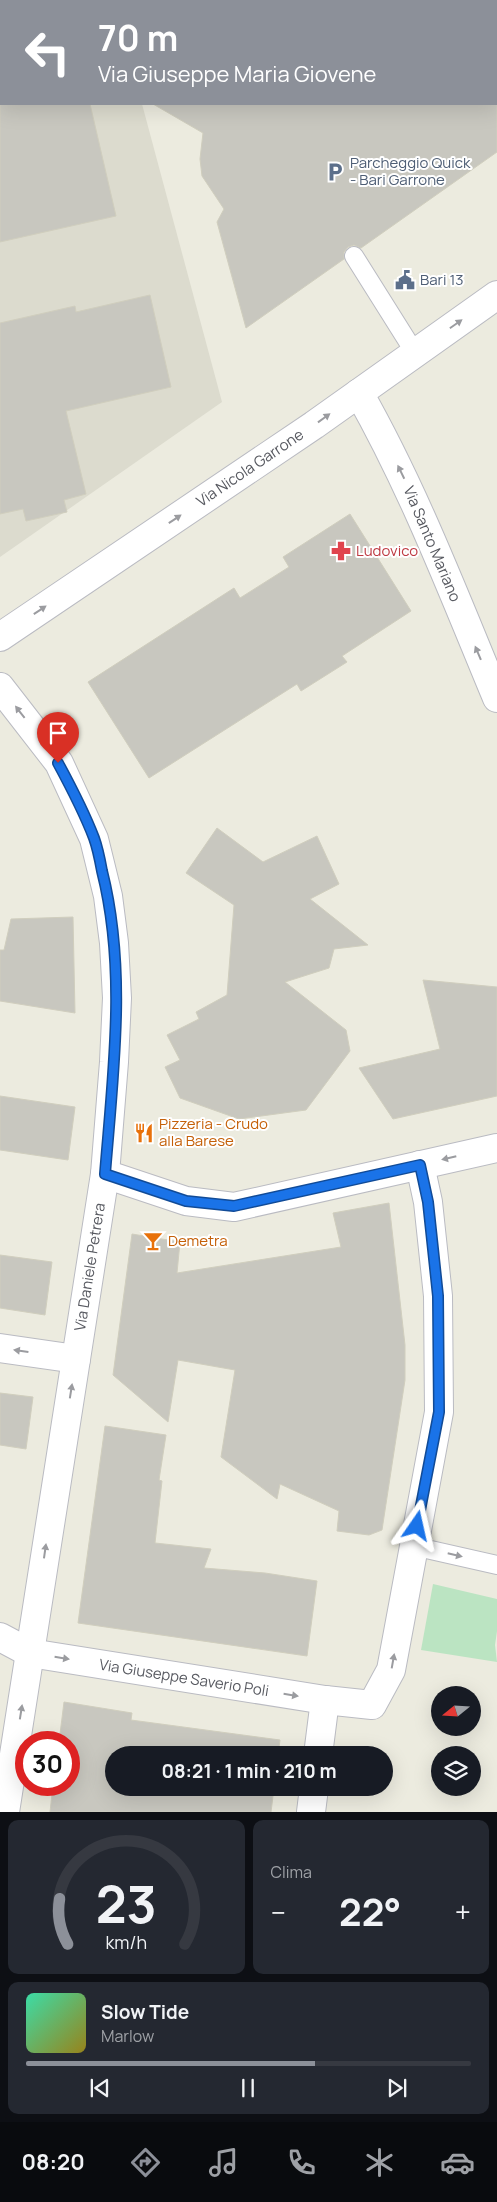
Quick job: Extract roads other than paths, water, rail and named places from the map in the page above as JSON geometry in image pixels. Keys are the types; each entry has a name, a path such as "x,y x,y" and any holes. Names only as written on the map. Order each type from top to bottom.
{"street":[{"name":"Via Nicola Garrone","path":"0,637 359,393 497,295"},
{"name":"Via Santo Mariano","path":"359,393 381,432 418,507 497,698"},
{"name":"Via Daniele Petrera","path":"0,687 58,763 94,839 108,896 114,943 116,998 114,1062 105,1174 5,1812"},
{"path":"105,1174 186,1201 234,1206 497,1148"},
{"path":"413,1546 439,1412 438,1296 428,1202 420,1165"},
{"path":"0,1348 76,1359"},
{"name":"Via Giuseppe Saverio Poli","path":"0,1637 30,1654 326,1700 372,1705 391,1670 413,1546"},
{"path":"319,1746 326,1700"},
{"path":"311,1812 313,1796"}],"lane":[{"path":"354,256 415,353"},
{"path":"413,1546 497,1565"}],"place":[{"name":"Parcheggio Quick - Bari Garrone","path":"335,172"},
{"name":"Bari 13","path":"405,280"},
{"name":"Ludovico","path":"341,551"},
{"name":"Pizzeria - Crudo alla Barese","path":"144,1133"},
{"name":"Demetra","path":"153,1241"}]}
